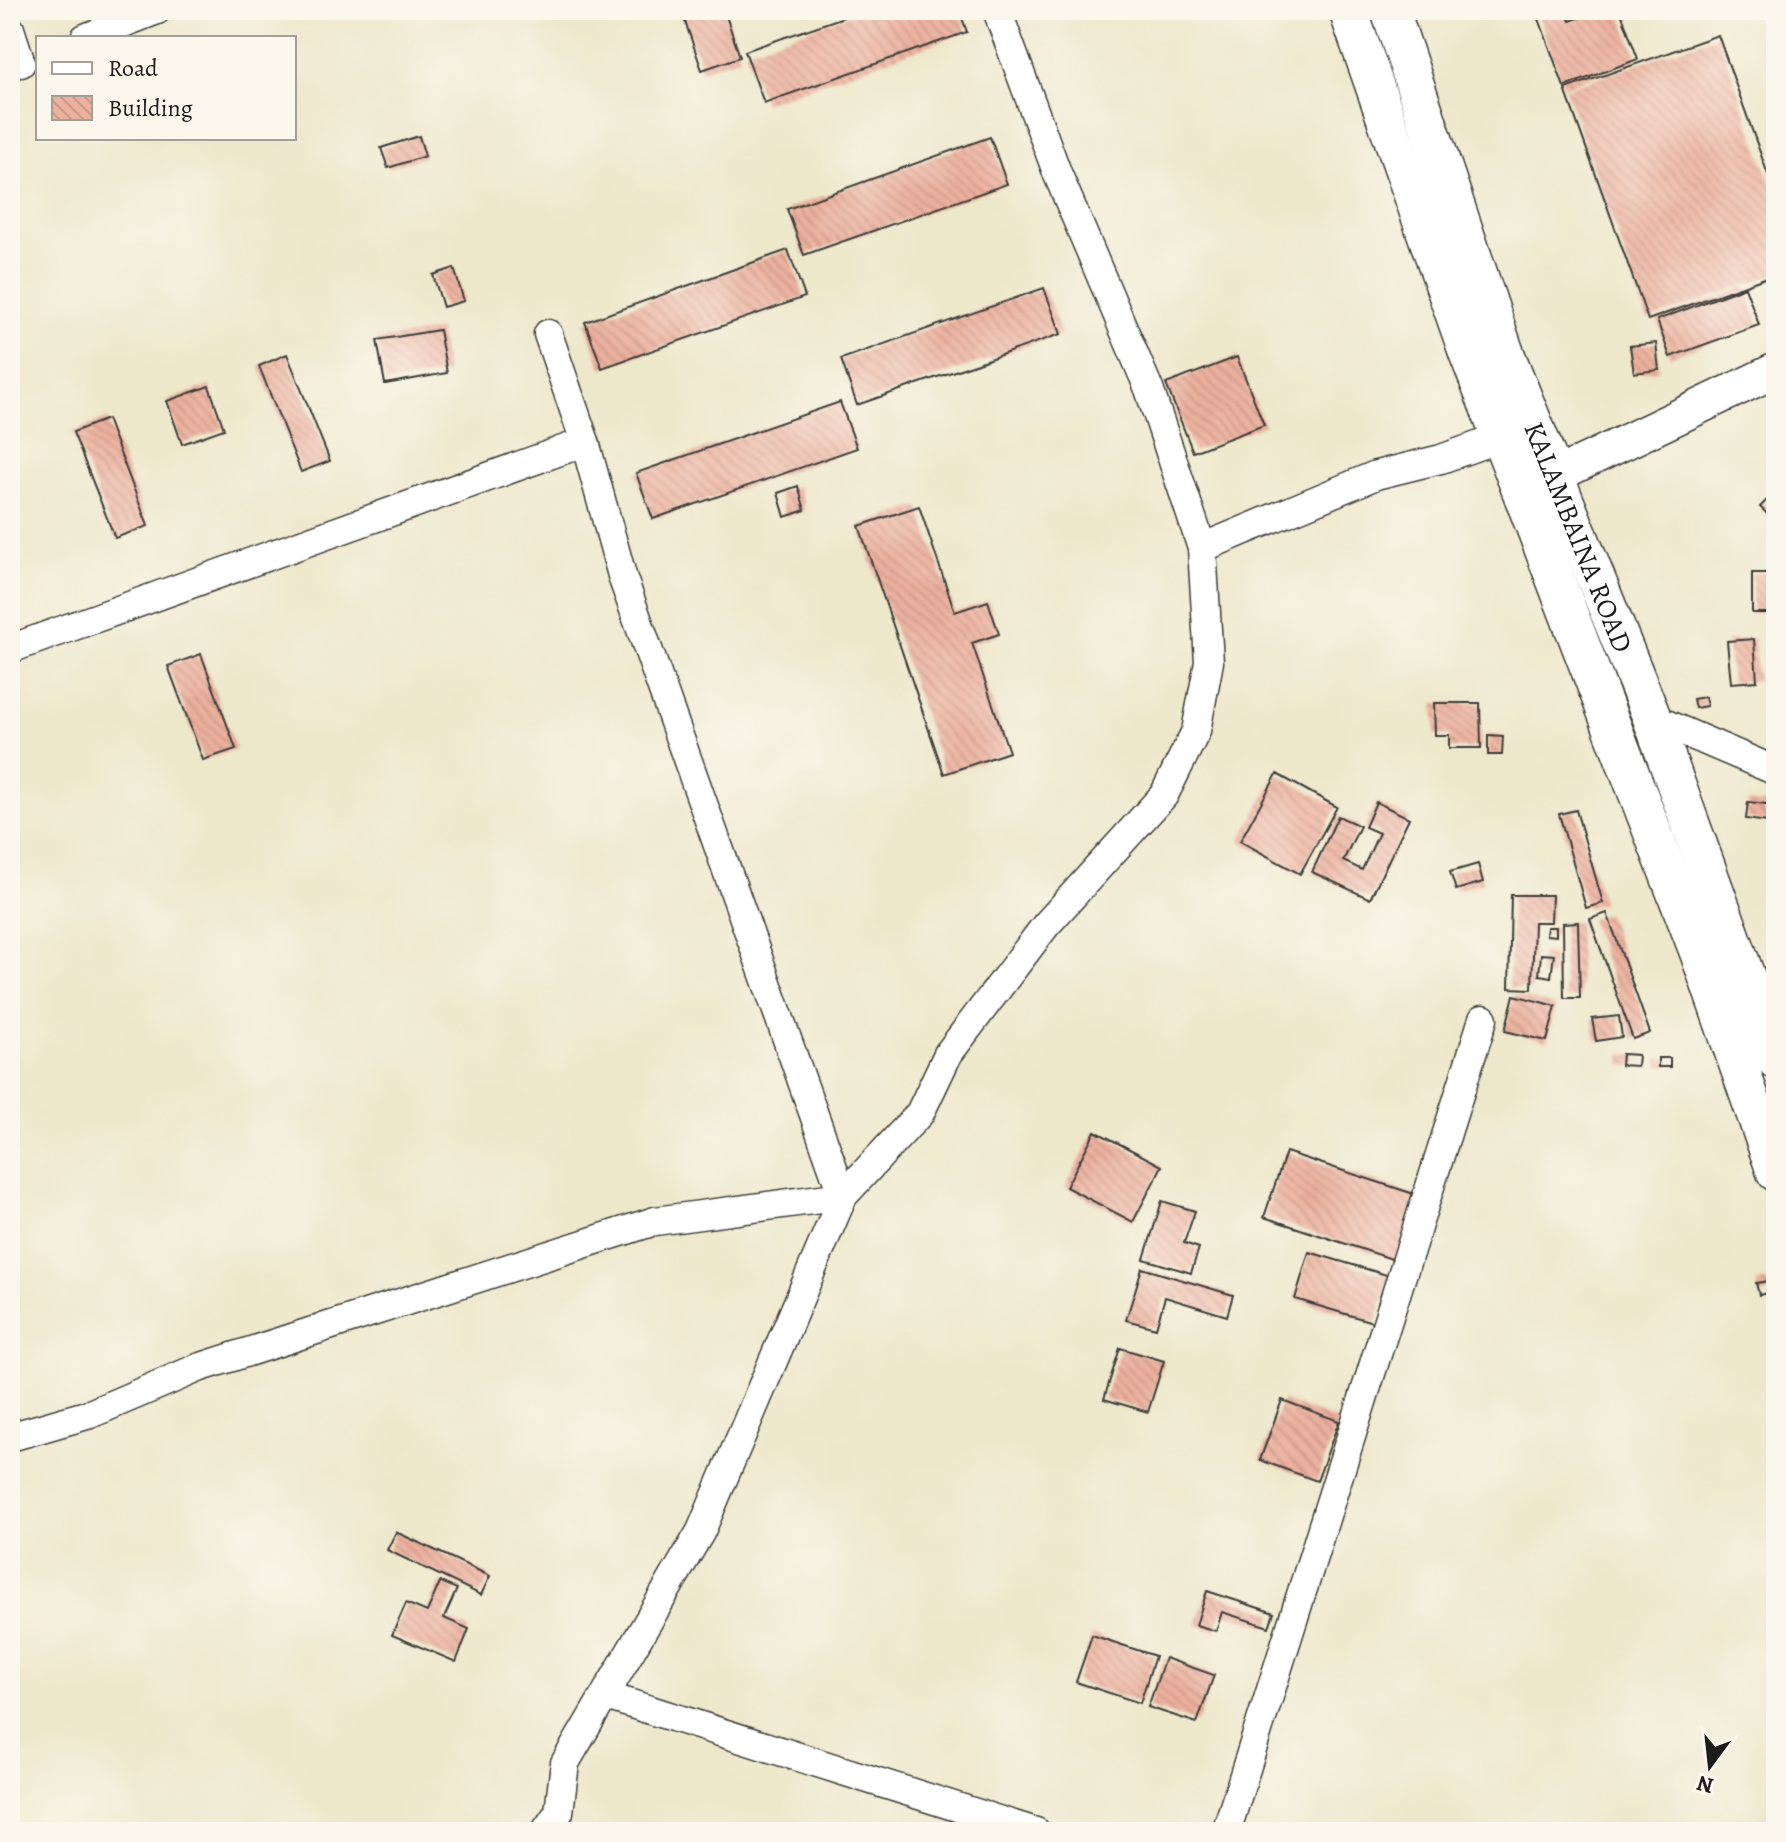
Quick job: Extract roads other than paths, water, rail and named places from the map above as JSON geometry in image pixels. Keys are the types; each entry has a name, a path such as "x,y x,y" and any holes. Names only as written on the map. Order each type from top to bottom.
{"main road":[{"path":"1348,10 1501,439 1700,955 1776,1172"},
{"name":"KALAMBAINA ROAD","path":"1390,10 1504,351 1557,476 1652,718 1776,1060"}],"street":[{"path":"90,36 157,10"},
{"path":"545,1832 559,1812 565,1763 701,1531 843,1196 920,1113 948,1054 1046,925 1164,795 1196,731 1209,662 1202,548 1149,389 1058,175 997,10"},
{"path":"10,29 23,62"},
{"path":"548,334 585,442 623,579 843,1196"},
{"path":"1521,492 1776,370"},
{"path":"1202,548 1376,475 1501,439 1535,423"},
{"path":"10,649 585,442"},
{"path":"1652,718 1776,771"},
{"path":"1226,1832 1483,1019"},
{"path":"10,1437 90,1414 198,1368 515,1269 655,1221 843,1196"},
{"path":"606,1696 1036,1832"}]}
